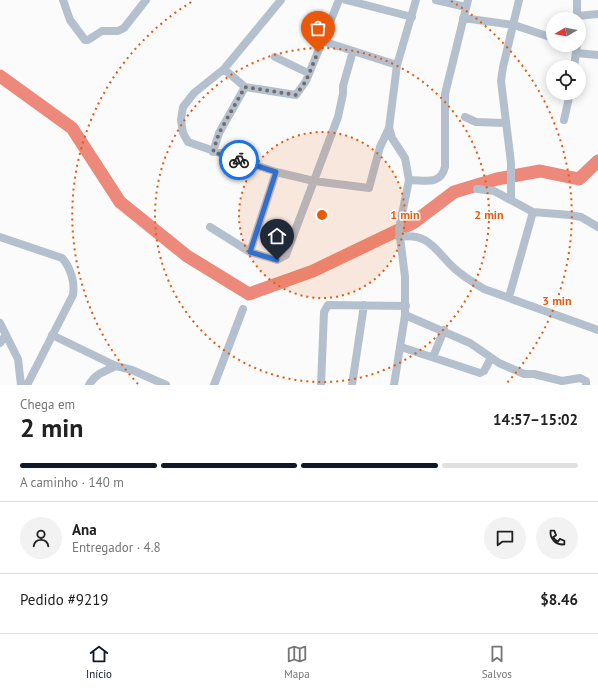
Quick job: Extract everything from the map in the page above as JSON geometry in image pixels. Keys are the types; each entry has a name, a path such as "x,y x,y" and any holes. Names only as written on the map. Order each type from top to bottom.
{"street":[{"path":"64,0 70,20 84,40 88,40 102,31 118,31 124,28 146,0"},
{"path":"280,0 224,69 194,93 183,107 182,127 188,142 213,152 276,172 314,181 369,188 380,147 389,128 398,65 416,0"},
{"path":"224,69 245,87 296,95 299,93 308,74 339,0"},
{"path":"346,0 364,2 412,17"},
{"path":"408,180 437,180 441,178 445,167 445,94 467,4 436,0"},
{"path":"511,199 511,163 505,123 502,81 503,67 519,0"},
{"path":"577,0 577,12"},
{"path":"586,16 598,14"},
{"path":"463,18 514,25 546,36"},
{"path":"322,41 398,65"},
{"path":"210,227 250,252 277,260 286,255 338,117 343,94 343,86 353,51"},
{"path":"586,51 598,55"},
{"path":"275,57 308,74"},
{"path":"213,152 219,133 245,87"},
{"path":"564,120 568,100"},
{"path":"465,118 476,122 505,123"},
{"path":"389,128 392,138 405,158 408,180 399,237 405,277 406,310 394,385"},
{"path":"250,252 276,172"},
{"path":"477,189 486,189 511,199 520,207 533,212 581,217 598,227"},
{"path":"509,298 533,212"},
{"path":"399,237 412,235 420,237 436,248 455,269 469,280 484,288 598,330"},
{"path":"0,237 62,258 67,263 74,288 72,295 27,385"},
{"path":"321,385 326,308 333,304 364,305 406,310 470,343 490,358 524,374 534,374 562,383 580,378 584,379 586,385"},
{"path":"352,385 364,305"},
{"path":"214,385 243,309"},
{"path":"0,323 18,360 21,385"},
{"path":"433,357 444,330"},
{"path":"0,343 6,335"},
{"path":"52,335 116,366 132,370 162,384"},
{"path":"401,347 480,373 484,371 490,358"},
{"path":"90,385 93,379 102,372 116,366"}],"waterway":[{"path":"0,76 72,128 120,202 187,256 249,294 313,271 413,223 454,192 497,179 540,171 579,179 598,161"}],"way so far":[{"path":"239,160 213,152 219,133 245,87 296,95 299,93 306,81 318,52"}],"route":[{"path":"239,160 276,172 250,252 277,260"}]}
